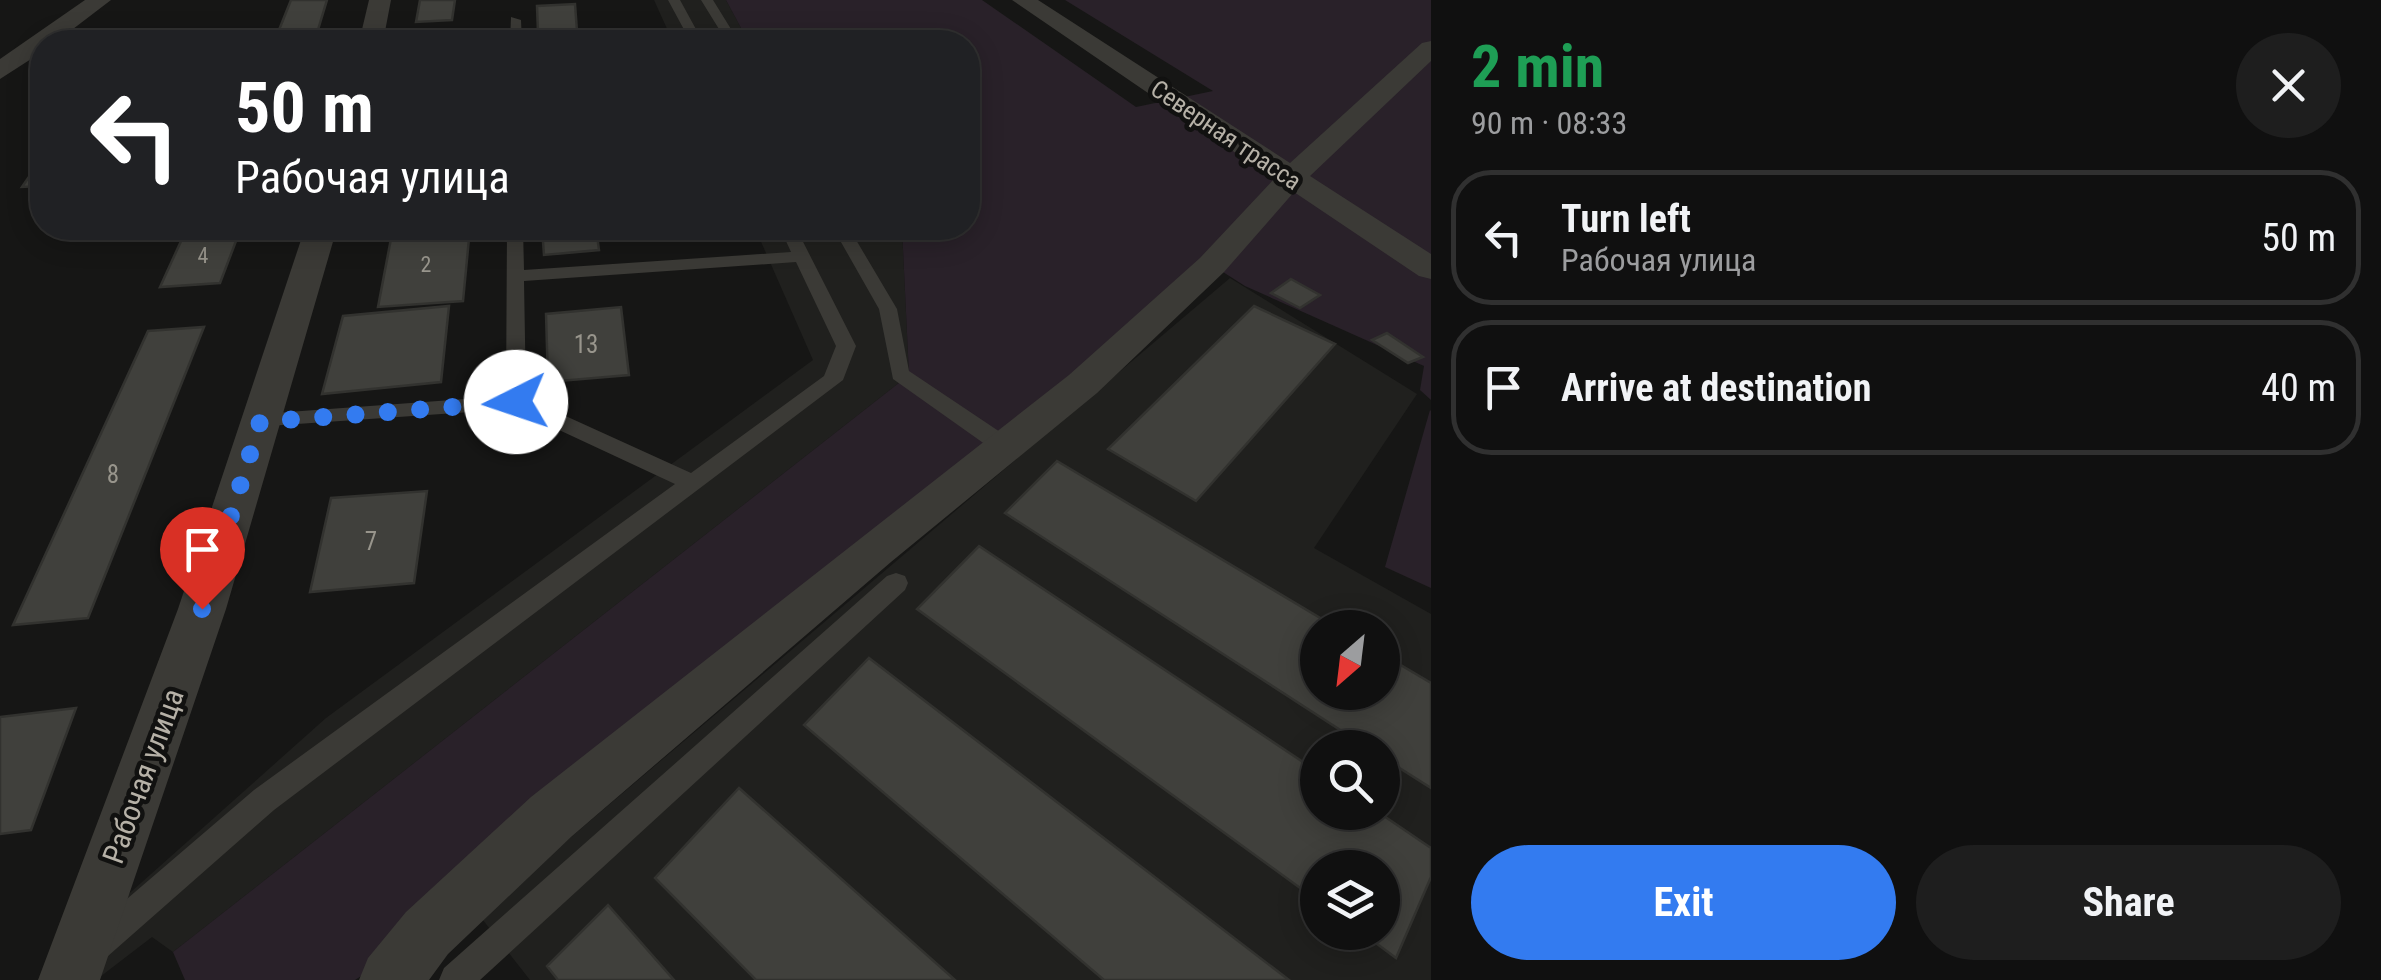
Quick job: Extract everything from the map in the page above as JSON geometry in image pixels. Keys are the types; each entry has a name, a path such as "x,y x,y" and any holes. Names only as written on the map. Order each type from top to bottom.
{"street":[{"path":"57,30 100,0"},
{"path":"374,30 380,0"},
{"name":"Северная трасса","path":"1023,0 1431,269"},
{"path":"390,980 427,933 551,817 1083,384 1212,265 1290,178 1431,48"},
{"path":"0,70 30,49"},
{"name":"Рабочая улица","path":"72,972 202,609 317,240"}],"lane":[{"path":"674,0 690,30"},
{"path":"708,0 726,30"},
{"path":"515,20 515,30"},
{"path":"515,240 516,402"},
{"path":"72,972 264,800 833,380 846,346 794,240"},
{"path":"848,240 888,309 900,374 1004,446"},
{"path":"514,276 802,256"},
{"path":"260,422 516,402 694,483"},
{"path":"456,980 896,584"}],"shaded area":[{"path":"654,0 726,0 742,30 668,30"},
{"path":"726,0 982,0 1136,107 1213,91 1065,0 1431,0 1431,400 1420,390 1424,366 1245,286 1212,265 427,933 355,980 185,980 173,952 909,375 903,240 980,240 980,30 742,30"},
{"path":"760,240 903,240 909,375 173,952 152,937 96,980 123,899 326,718 813,360"},
{"path":"1230,278 1417,394 1314,548 1431,614 1431,980 530,980 479,915"},
{"path":"1431,411 1431,588 1385,567"}],"building":[{"path":"291,0 327,0 318,30 279,30"},
{"path":"420,0 455,0 452,20 416,22"},
{"path":"575,4 577,30 538,30 537,6"},
{"path":"182,240 236,240 220,283 160,287"},
{"path":"391,240 469,240 463,301 378,307"},
{"path":"543,240 598,240 599,250 544,255"},
{"path":"1291,279 1320,295 1300,308 1271,293"},
{"path":"449,306 441,382 322,394 343,316"},
{"path":"1254,306 1335,344 1196,501 1108,449"},
{"path":"621,307 629,375 548,382 546,314"},
{"path":"204,327 88,618 13,625 148,331"},
{"path":"1387,333 1423,357 1408,363 1372,340"},
{"path":"1057,461 1307,610 1300,610 1300,704 1005,513"},
{"path":"427,491 414,583 310,592 331,498"},
{"path":"979,546 1300,760 1300,830 1400,830 1400,827 1431,848 1431,877 1400,949 1400,850 1300,850 1300,888 917,609"},
{"path":"869,658 1289,980 1104,980 804,725"},
{"path":"1400,665 1431,683 1431,788 1400,768 1400,730 1340,730 1309,710 1400,710"},
{"path":"76,708 31,830 0,834 0,717"},
{"path":"739,788 955,980 756,980 655,878"},
{"path":"608,905 674,980 558,980 547,966"}],"route":[{"path":"202,609 260,422 516,402"}]}
